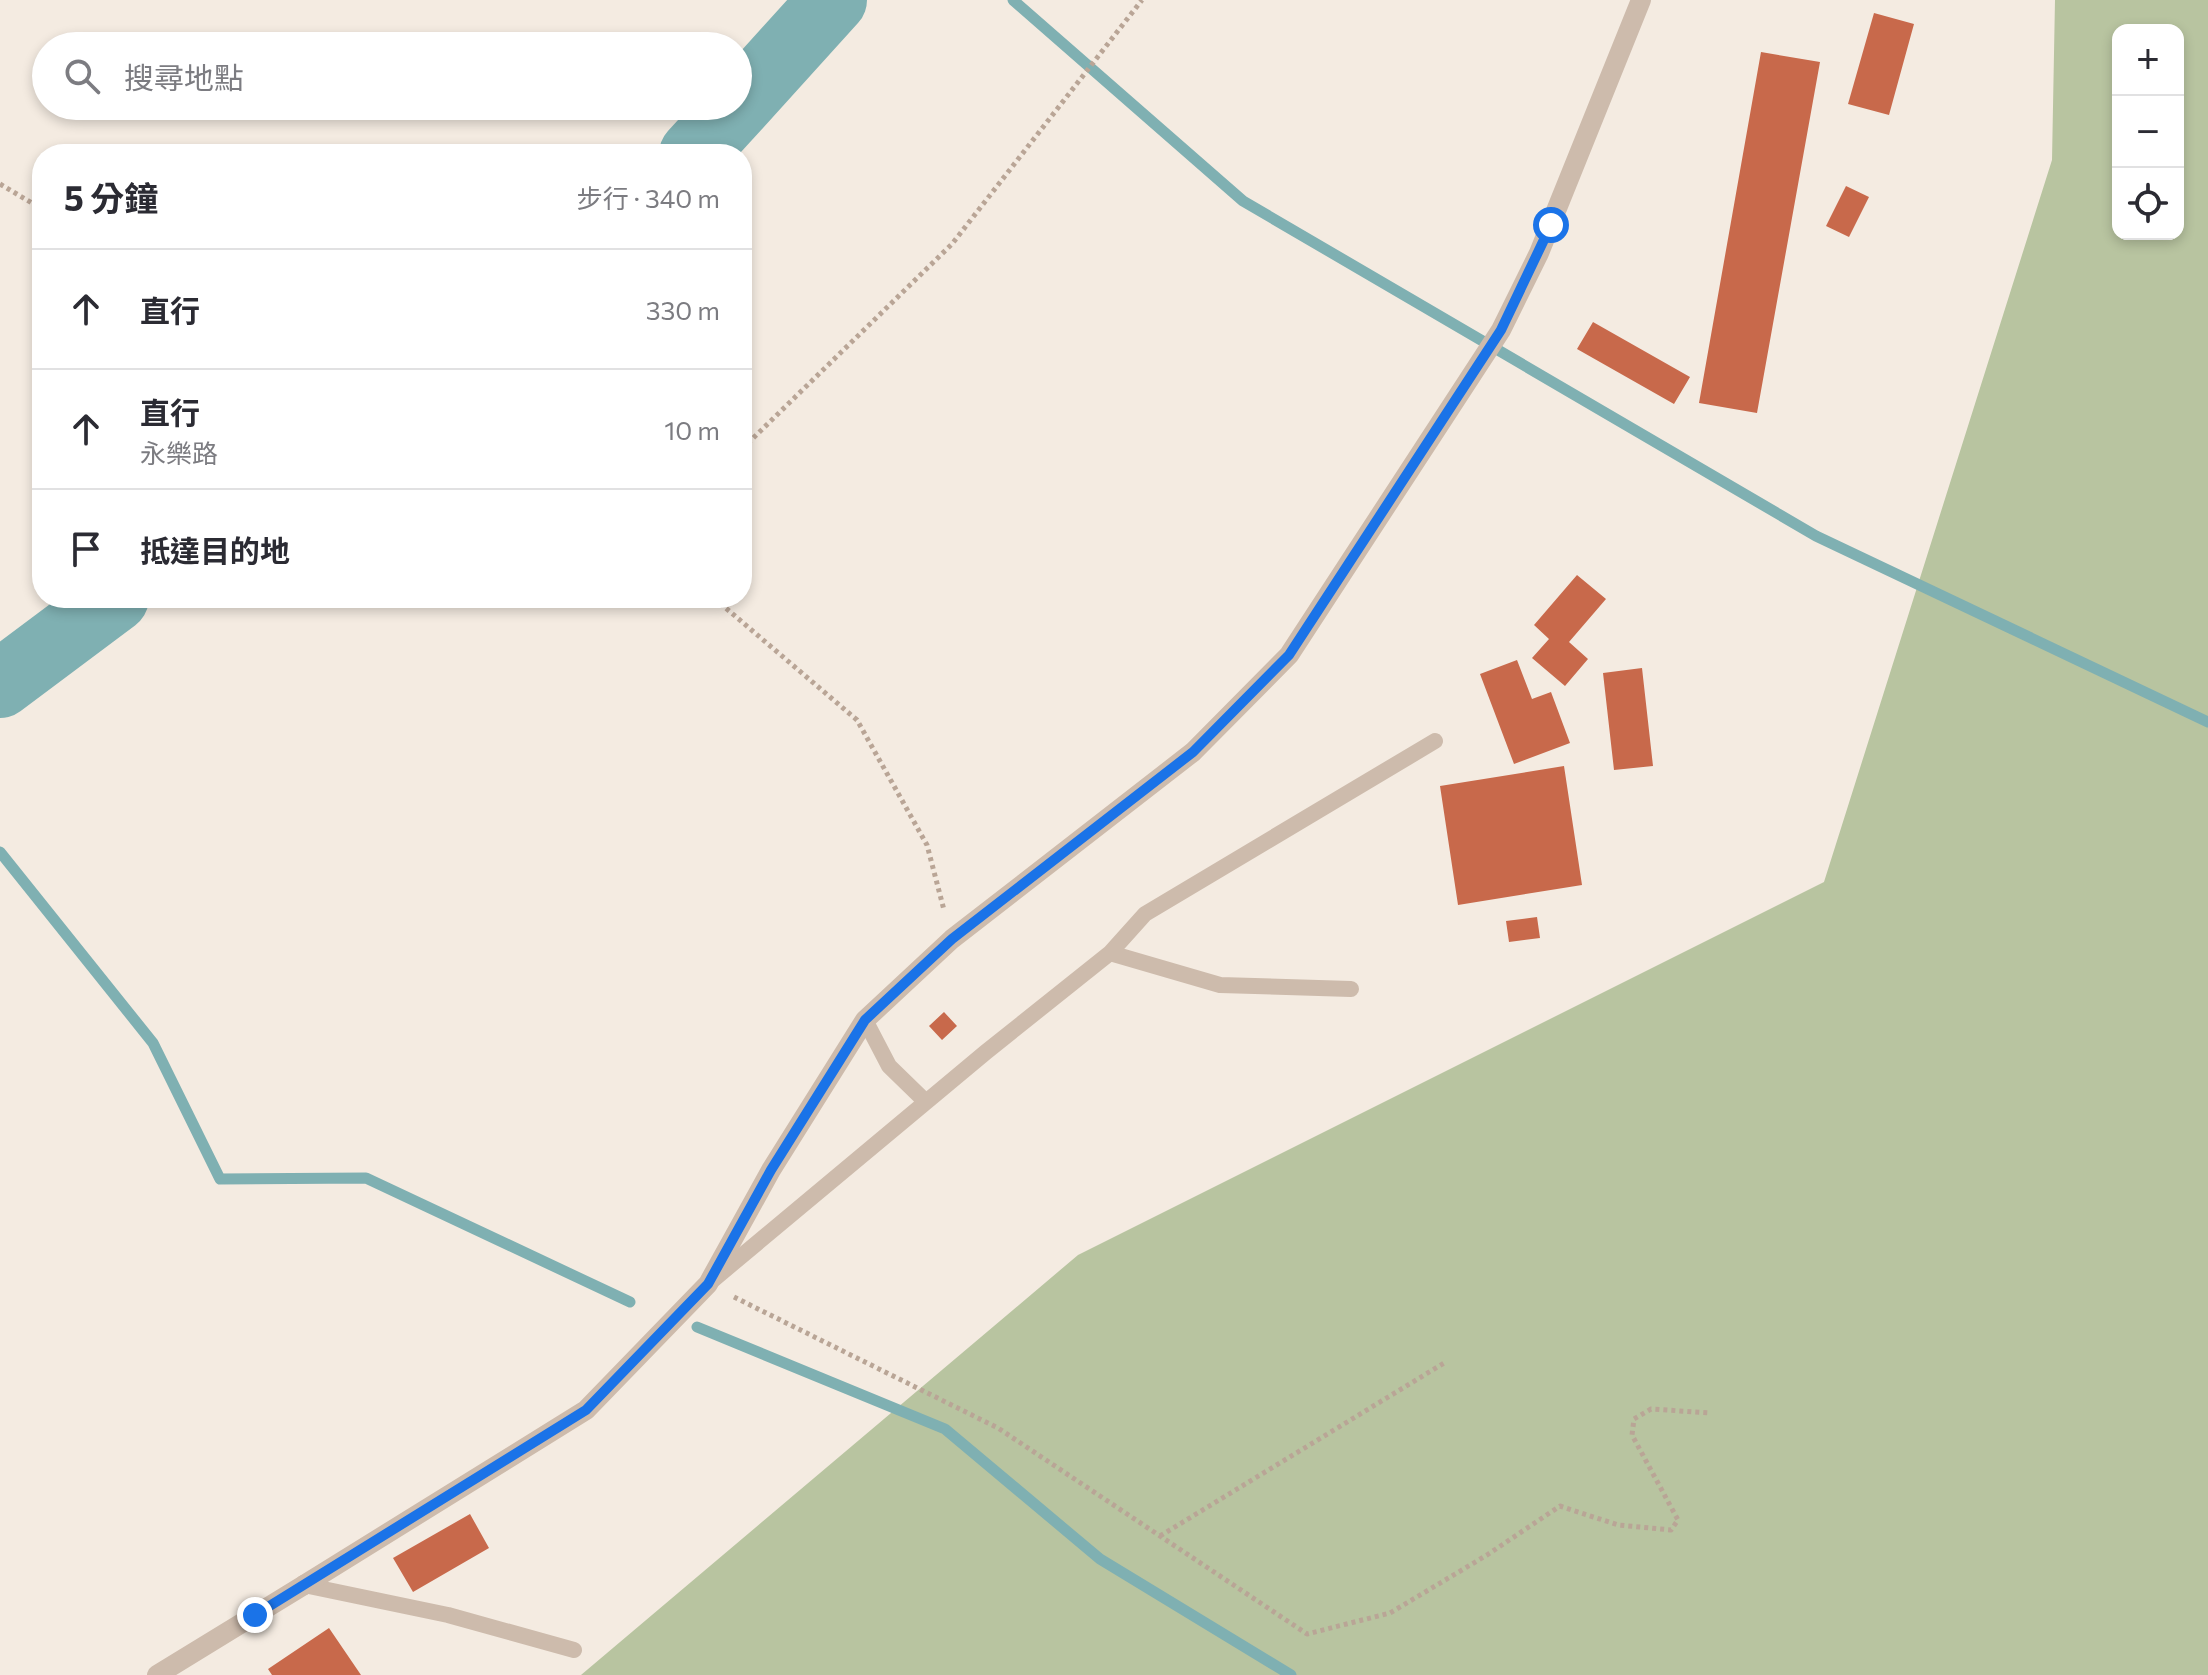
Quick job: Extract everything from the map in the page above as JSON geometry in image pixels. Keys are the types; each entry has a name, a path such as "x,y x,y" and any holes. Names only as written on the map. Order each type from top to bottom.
{"street":[{"path":"157,1675 586,1410 708,1284 771,1170 865,1020 952,939 1193,752 1289,655 1501,330 1539,253 1641,0"}],"lane":[{"path":"708,1284 1110,953 1145,914 1435,741"},
{"path":"1110,953 1220,985 1351,989"},
{"path":"865,1020 889,1066 926,1102"},
{"path":"304,1585 448,1615 574,1650"}],"path":[{"path":"752,439 952,244 1142,0"},
{"path":"0,184 32,203"},
{"path":"726,608 857,720 927,845 952,939"},
{"path":"708,1284 998,1428 1307,1634 1390,1613 1487,1555 1560,1506 1618,1525 1671,1530 1678,1520 1632,1435 1634,1419 1651,1409 1711,1413"},
{"path":"1160,1536 1444,1363"}],"green space":[{"path":"2055,0 2208,0 2208,1675 581,1675 1078,1255 1824,882 2052,160"}],"building":[{"path":"1874,13 1914,24 1889,115 1848,104"},
{"path":"1761,52 1820,62 1757,413 1699,403"},
{"path":"1846,186 1869,197 1849,237 1826,226"},
{"path":"1593,322 1690,377 1674,404 1577,349"},
{"path":"1577,575 1606,599 1569,642 1588,659 1565,686 1532,658 1549,639 1534,625"},
{"path":"1517,660 1532,699 1551,692 1570,743 1514,764 1480,674"},
{"path":"1642,668 1653,766 1614,770 1603,673"},
{"path":"1564,766 1582,885 1458,905 1440,786"},
{"path":"1537,917 1540,938 1509,942 1506,921"},
{"path":"944,1012 957,1026 942,1040 929,1026"},
{"path":"470,1514 489,1548 413,1592 393,1558"},
{"path":"329,1628 361,1675 272,1675 268,1669"}],"waterway":[{"path":"752,90 833,0"},
{"path":"1013,0 1243,201 1816,536 2208,722"},
{"path":"702,144 724,120"},
{"path":"0,684 102,608"},
{"path":"0,852 153,1043 220,1179 366,1178 630,1302"},
{"path":"697,1327 945,1429 1100,1559 1291,1675"}],"route":[{"path":"255,1615 586,1410 708,1284 771,1170 865,1020 952,939 1193,752 1289,655 1501,330 1551,225"}]}
